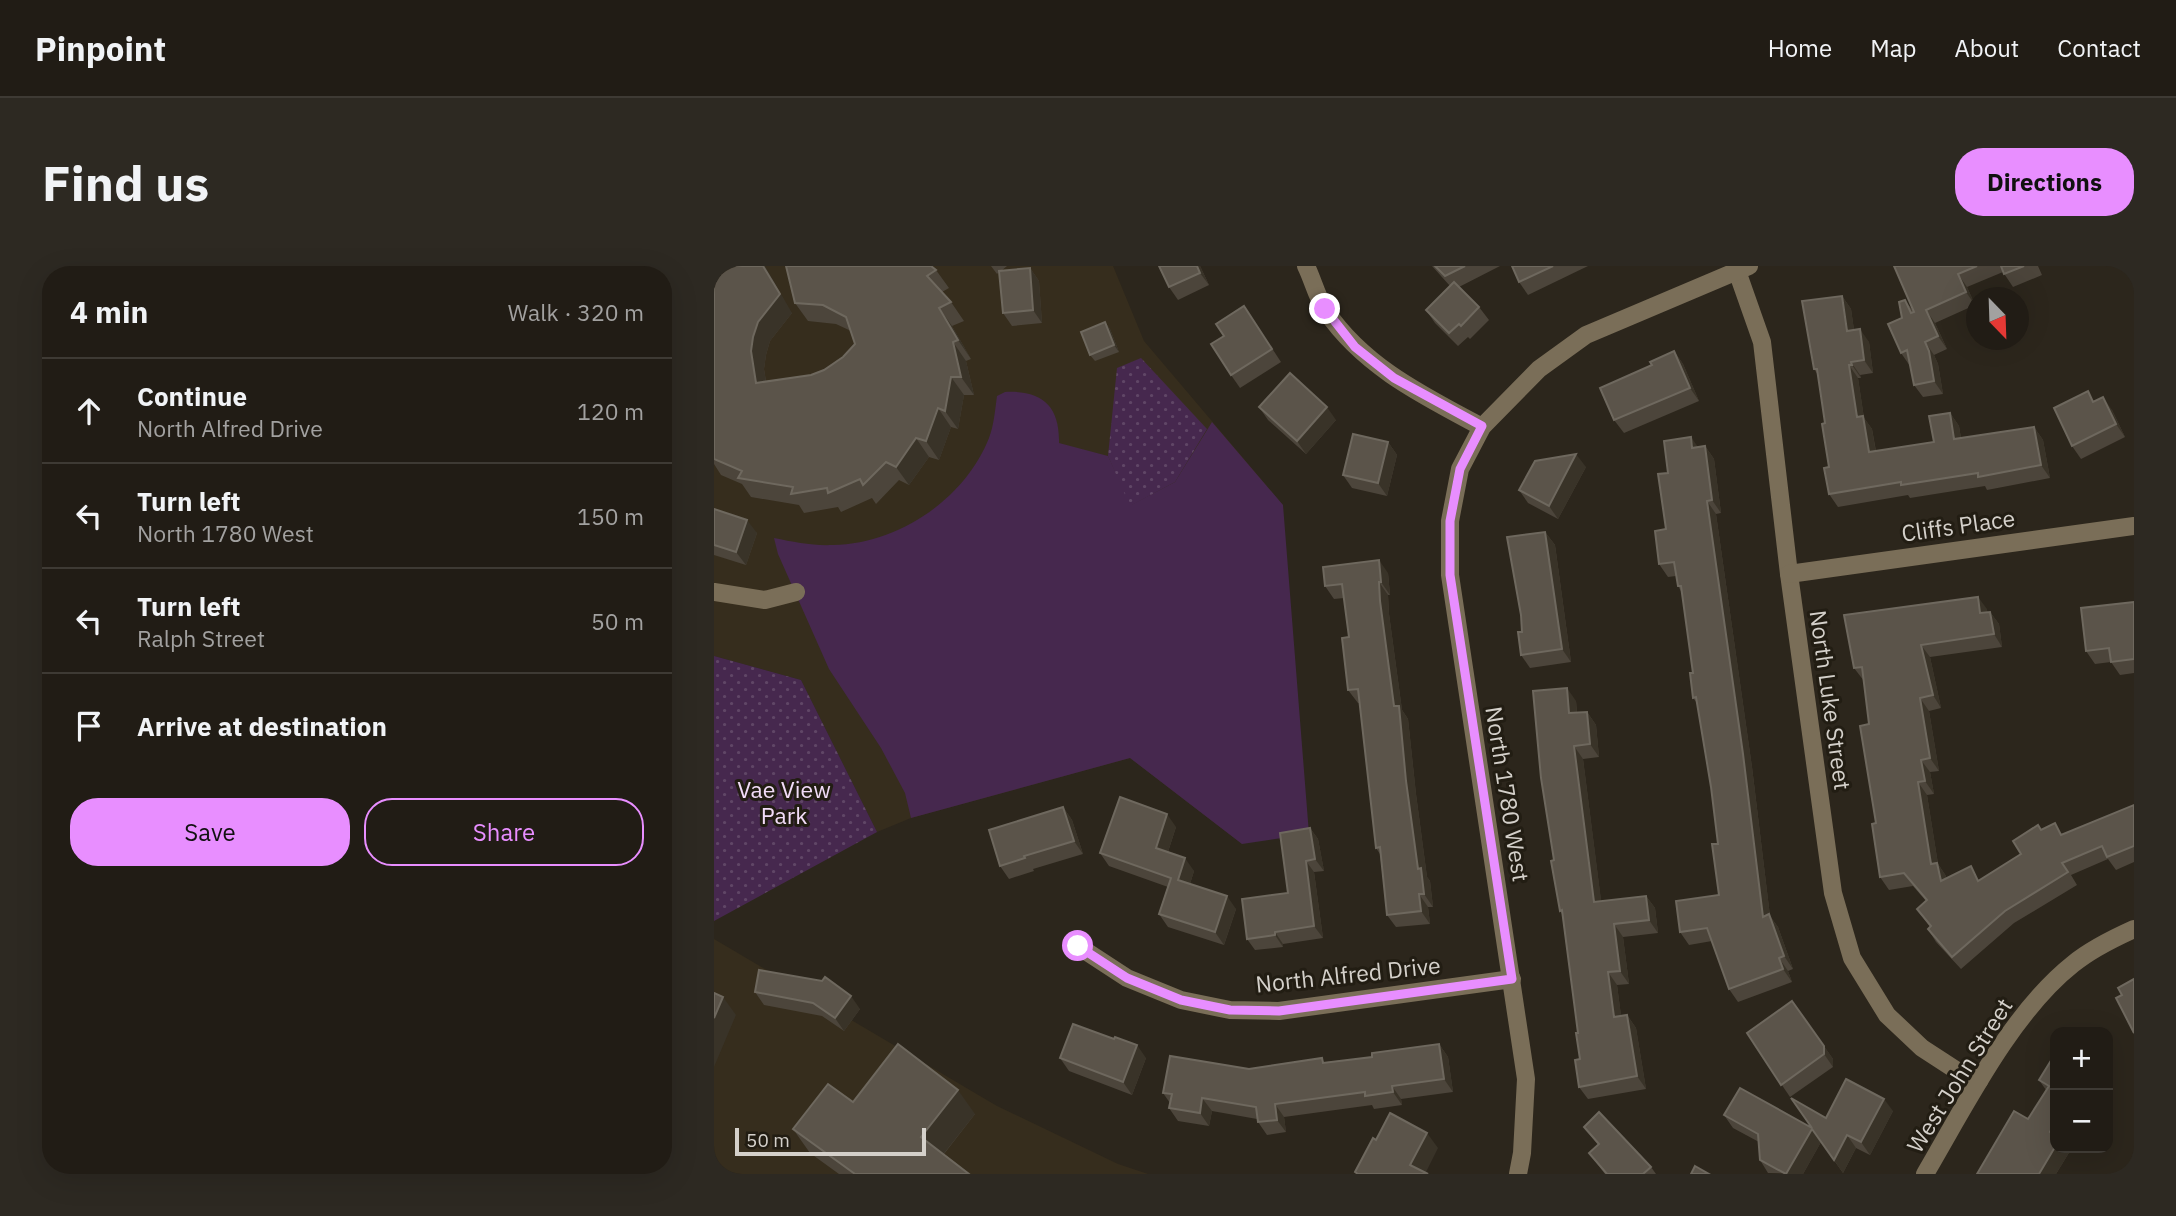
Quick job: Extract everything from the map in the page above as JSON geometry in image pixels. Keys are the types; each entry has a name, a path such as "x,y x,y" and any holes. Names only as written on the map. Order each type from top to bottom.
{"street":[{"path":"1306,266 1325,309 1355,347 1394,378 1482,426"},
{"name":"North 1780 West","path":"1518,1174 1522,1153 1526,1079 1450,575 1450,521 1460,469 1482,426 1539,369 1586,335 1743,268"},
{"name":"North Luke Street","path":"1743,268 1762,342 1789,574 1833,893 1852,958 1887,1015 1922,1048 1962,1074 1979,1081"},
{"name":"Cliffs Place","path":"1789,574 2134,526"},
{"path":"714,592 765,600 796,592"},
{"name":"West John Street","path":"1925,1174 1979,1081 2026,1011 2074,963 2134,929"},
{"name":"North Alfred Drive","path":"1078,946 1127,978 1181,1000 1230,1010 1279,1011 1512,979"}],"shaded area":[{"path":"714,266 1113,266 1144,341 1283,505 1242,844 1130,758 911,818 877,832 801,680 714,656"},
{"path":"714,939 997,1106 1118,1164 1148,1174 714,1174"}],"green space":[{"path":"1141,358 1207,429 1175,482 1130,506 1108,456 1117,368"},
{"path":"1005,392 1029,394 1046,402 1056,419 1059,443 1108,456 1131,505 1175,482 1212,422 1283,505 1309,834 1242,844 1130,758 911,818 905,793 881,748 829,669 778,554 774,538 818,545 857,543 905,527 926,514 964,480 978,460 991,433 997,396"},
{"name":"Vae View Park","path":"714,656 801,680 877,832 714,921"}],"building":[{"path":"714,266 763,266 780,294 758,322 753,337 751,351 756,383 811,375 824,370 843,357 855,344 846,317 823,305 795,303 786,266 931,266 936,270 927,276 951,302 939,308 958,340 953,342 961,377 951,377 945,411 938,408 926,441 916,438 896,467 886,462 863,485 860,479 828,493 827,488 791,494 793,487 738,478 742,471 714,459"},
{"path":"1159,266 1197,266 1200,273 1169,287"},
{"path":"1435,266 1465,266 1445,276"},
{"path":"1512,266 1553,266 1519,282"},
{"path":"1894,266 1977,266 1958,274 1966,292 1926,310 1938,336 1925,342 1934,381 1914,385 1907,350 1901,353 1888,324 1902,318 1899,302 1905,300 1911,313 1914,312"},
{"path":"2001,266 2024,266 2004,274"},
{"path":"1030,268 1033,310 1003,313 999,271"},
{"path":"1454,282 1479,307 1461,326 1459,324 1449,333 1426,310"},
{"path":"1842,296 1847,331 1860,329 1864,360 1851,362 1852,365 1849,365 1857,417 1863,416 1869,452 1934,442 1929,416 1950,413 1954,439 2034,427 2041,465 1978,477 1978,473 1829,494 1824,468 1829,467 1822,424 1825,423 1817,369 1814,369 1802,301"},
{"path":"1244,306 1272,349 1231,375 1211,344 1224,336 1216,324"},
{"path":"1105,322 1114,345 1090,355 1081,332"},
{"path":"1674,351 1690,388 1614,420 1600,388 1652,365 1650,362"},
{"path":"1290,373 1327,407 1297,441 1259,407"},
{"path":"2088,391 2093,402 2103,397 2116,424 2072,446 2054,408"},
{"path":"1353,434 1388,442 1378,483 1343,475"},
{"path":"1691,437 1692,448 1705,446 1712,500 1707,501 1763,917 1769,914 1784,956 1779,958 1783,969 1729,989 1707,928 1680,932 1676,901 1719,895 1712,844 1718,844 1711,787 1696,697 1693,698 1690,673 1693,673 1681,586 1678,586 1674,562 1659,564 1655,531 1666,529 1658,474 1668,473 1664,441"},
{"path":"1576,454 1549,506 1519,490 1535,461"},
{"path":"714,509 747,520 736,552 714,545"},
{"path":"1545,532 1562,649 1521,655 1518,632 1522,632 1521,615 1507,537"},
{"path":"1379,560 1380,601 1394,706 1399,706 1406,781 1424,894 1419,894 1421,911 1387,915 1380,847 1376,848 1358,689 1348,690 1342,638 1349,637 1342,584 1325,586 1323,567"},
{"path":"1978,597 1980,613 1990,612 1994,634 1921,645 1933,695 1920,698 1930,758 1921,760 1925,781 1918,782 1931,864 1937,863 1941,881 1971,866 1978,881 2021,854 2013,841 2038,825 2041,830 2055,823 2061,835 2134,805 2134,846 2107,857 2102,846 2062,863 2068,872 2005,911 1952,957 1928,929 1931,926 1917,909 1927,900 1904,873 1880,877 1872,824 1876,823 1860,726 1869,724 1862,667 1854,668 1844,615"},
{"path":"2134,602 2134,659 2111,662 2109,648 2086,651 2081,608"},
{"path":"1567,688 1569,713 1587,712 1590,744 1574,746 1594,902 1646,896 1649,920 1614,924 1620,971 1608,972 1614,1017 1627,1015 1637,1076 1579,1087 1575,1060 1580,1059 1578,1033 1562,910 1560,911 1551,861 1554,860 1541,778 1533,691"},
{"path":"1120,797 1167,814 1156,848 1185,858 1178,880 1227,896 1215,932 1159,914 1171,878 1100,853"},
{"path":"1063,807 1074,841 1000,866 989,830"},
{"path":"1310,828 1315,859 1306,861 1314,926 1247,939 1242,899 1288,893 1280,833"},
{"path":"759,970 822,981 825,977 851,996 835,1018 813,1003 755,992"},
{"path":"2134,979 2134,1033 2116,998 2122,995 2118,988"},
{"path":"714,993 723,997 714,1018"},
{"path":"1792,1001 1824,1046 1824,1054 1781,1085 1747,1033"},
{"path":"1073,1024 1137,1045 1123,1082 1060,1058"},
{"path":"898,1044 958,1090 921,1137 969,1174 855,1174 793,1129 828,1084 853,1102"},
{"path":"1439,1044 1444,1079 1392,1086 1393,1092 1365,1096 1365,1092 1275,1104 1277,1120 1258,1122 1256,1107 1202,1098 1200,1113 1169,1108 1172,1094 1163,1093 1170,1056 1249,1069 1322,1058 1323,1063 1372,1057 1372,1053"},
{"path":"2050,1062 2051,1153 2039,1174 1977,1174 2014,1111 2028,1119 2049,1086 2039,1080"},
{"path":"1846,1079 1884,1099 1861,1142 1847,1135 1834,1160 1812,1129 1786,1174 1760,1160 1758,1134 1724,1115 1740,1088 1812,1128 1791,1098 1826,1118"},
{"path":"1599,1112 1651,1167 1643,1174 1607,1174 1589,1153 1599,1144 1584,1127"},
{"path":"1390,1113 1427,1133 1410,1165 1428,1174 1355,1172"},
{"path":"1695,1166 1709,1174 1691,1174"}],"route":[{"path":"1078,946 1127,978 1181,1000 1230,1010 1279,1011 1512,979 1450,575 1450,521 1460,469 1482,426 1394,378 1355,347 1325,309"}]}
